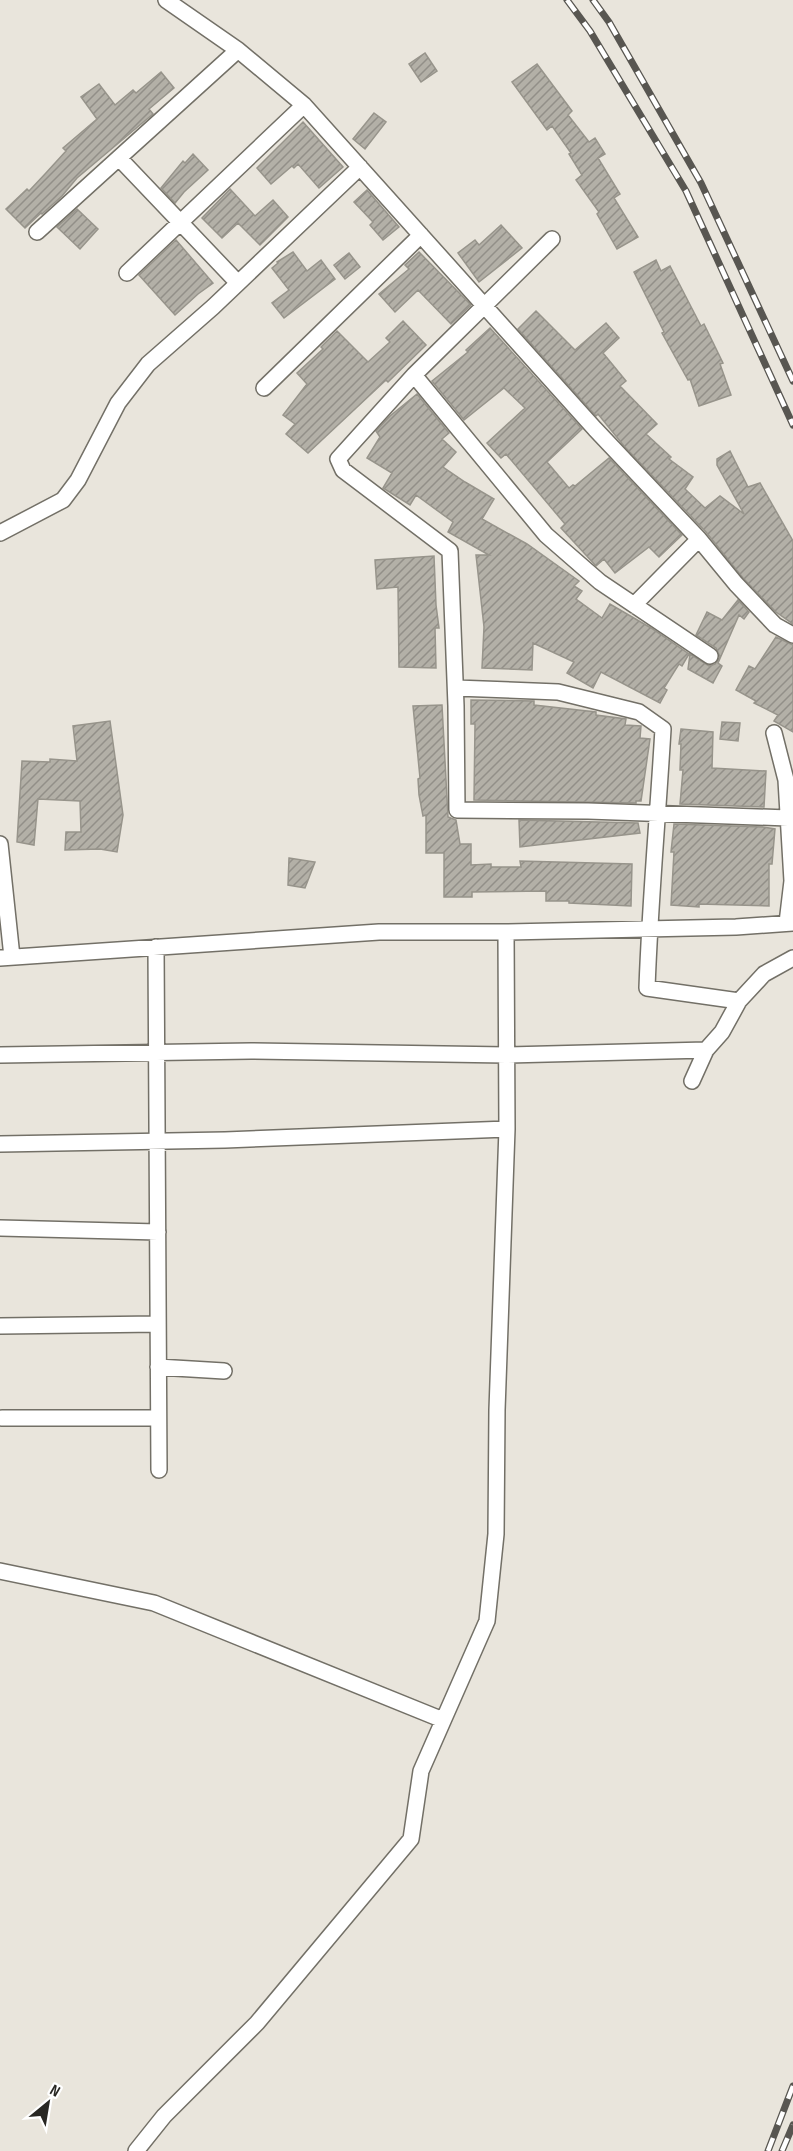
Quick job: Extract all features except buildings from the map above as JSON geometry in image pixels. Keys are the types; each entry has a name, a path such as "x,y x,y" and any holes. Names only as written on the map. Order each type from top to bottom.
{"street":[{"path":"166,0 238,50 304,105 595,429 699,539 736,584 775,625 793,635"},
{"path":"37,232 238,50"},
{"path":"127,273 304,105"},
{"path":"119,158 238,283"},
{"path":"0,533 63,501 78,480 118,403 148,364 238,283 360,167"},
{"path":"264,388 422,234"},
{"path":"552,239 414,375 338,459 343,470 450,551 458,810 658,813 788,818"},
{"path":"414,375 546,535 600,582 710,656"},
{"path":"634,605 699,539"},
{"path":"456,688 558,692 639,712 663,729 647,988 739,1001"},
{"path":"0,844 6,958 379,932 649,929 790,923 792,881 786,780 774,733"},
{"path":"136,2151 164,2116 257,2023 411,1839 421,1772 487,1621 496,1534 497,1410 507,1129 506,932"},
{"path":"156,947 159,1470"},
{"path":"692,1081 706,1050 722,1032 739,1001 764,974 793,958"},
{"path":"0,1055 251,1051 506,1055 706,1050"},
{"path":"0,1144 507,1129"},
{"path":"0,1228 158,1232"},
{"path":"0,1326 158,1324"},
{"path":"158,1367 224,1371"},
{"path":"2,1418 158,1418"},
{"path":"0,1571 154,1603 443,1720"}],"railway":[{"path":"567,0 590,31 686,191 793,425"},
{"path":"593,0 609,22 701,183 793,381"},
{"path":"768,2151 793,2086"},
{"path":"782,2151 793,2125"}]}
